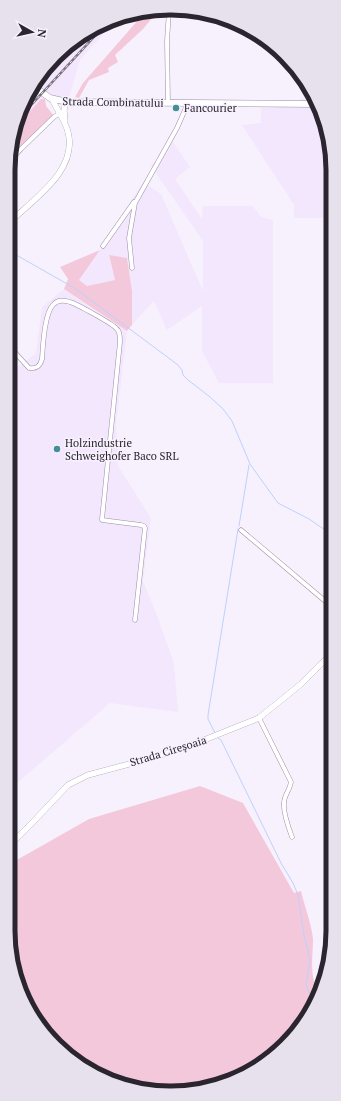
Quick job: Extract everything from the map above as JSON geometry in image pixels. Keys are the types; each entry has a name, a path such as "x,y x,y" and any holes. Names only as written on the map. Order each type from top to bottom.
{"main road":[{"name":"Strada Combinatului","path":"38,89 52,99 66,102 311,104"}],"street":[{"path":"168,103 167,41 169,15"},
{"name":"Strada Combinatului","path":"15,217 51,183 66,163 69,154 70,140 65,123 52,99"},
{"path":"65,123 64,110 66,102"},
{"path":"103,246 137,197 183,117 188,103"},
{"path":"15,155 54,117 60,113"},
{"path":"132,268 129,246 130,230 133,210 137,197"},
{"path":"15,353 29,368 34,369 39,366 42,359 48,312 52,305 60,301 70,302 80,306 112,325 118,332 120,342 102,520 142,525 145,528 135,620"},
{"path":"241,530 326,602"},
{"name":"Strada Cireșoaia","path":"15,840 34,822 62,790 76,780 88,775 189,746 259,718 301,684 326,659"},
{"path":"259,718 291,782 284,802 287,822 292,836"}],"shaded area":[{"path":"154,16 143,29 115,55 118,62 108,68 109,72 89,80 79,98 75,97 83,83 140,18"},
{"path":"109,28 80,60 69,98 56,96 41,99 24,118 41,85 79,45"},
{"path":"79,45 39,87 54,68"},
{"path":"301,98 308,98 321,130 326,160 326,218 294,218 294,205 242,125 261,123 261,108 301,106"},
{"path":"41,99 45,99 46,106 54,116 16,151 20,130 24,118"},
{"path":"173,142 190,167 175,179 202,219 203,206 253,206 261,217 273,220 273,383 219,383 202,351 202,306 167,330 154,301 132,325 132,291 127,258 109,256 115,280 87,286 79,280 143,182 161,194 203,291 203,241 151,166"},
{"path":"100,250 79,280 87,286 115,280 109,255 127,258 132,291 132,325 127,331 64,289 68,279 60,267"},
{"path":"64,289 127,331 116,424 118,466 151,518 143,581 174,664 178,712 110,703 15,785 15,363 18,367 36,353 42,307"},
{"path":"200,786 243,803 294,893 301,891 310,922 313,939 312,972 316,986 310,999 294,1025 273,1047 257,1060 239,1070 211,1081 181,1086 150,1085 121,1078 84,1060 54,1033 41,1017 23,980 16,951 15,861 89,819"}],"waterway":[{"path":"15,254 76,289 178,365 182,370 183,375 223,409 232,421 250,464 278,503 309,519 326,531"},
{"path":"239,526 249,465"},
{"path":"215,733 208,719 208,715 238,529"},
{"path":"218,738 221,740 298,895 304,935 310,960 306,985 311,997"}],"railway":[{"path":"28,108 97,34"}],"place":[{"name":"Fancourier","path":"176,108"},
{"name":"Holzindustrie Schweighofer Baco SRL","path":"57,449"}]}
